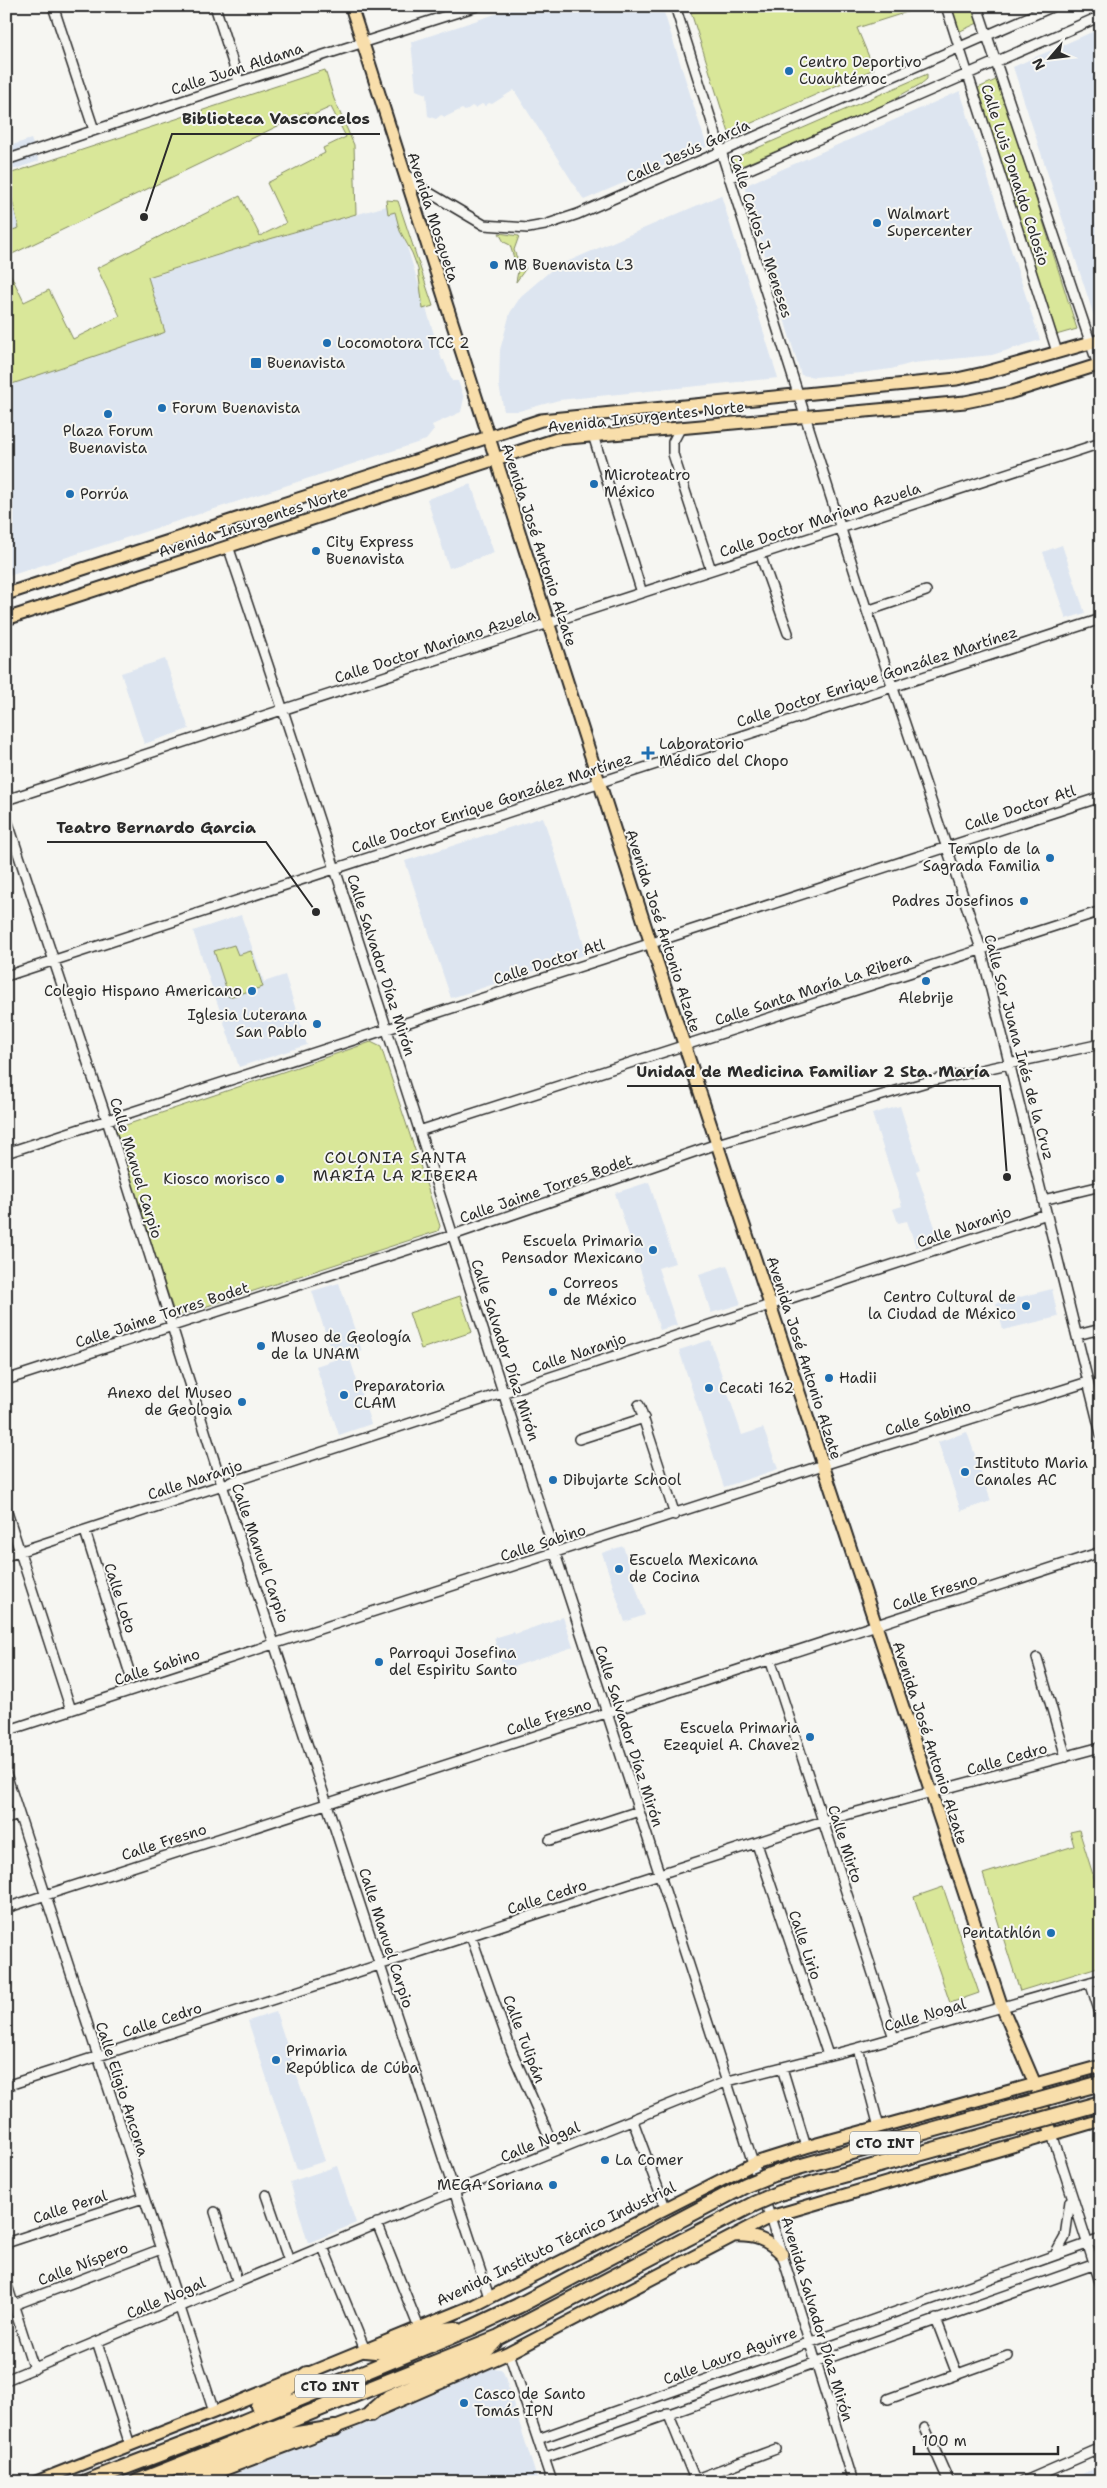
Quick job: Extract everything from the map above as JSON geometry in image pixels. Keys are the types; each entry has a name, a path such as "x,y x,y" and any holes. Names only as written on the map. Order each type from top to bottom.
{"highway":[{"name":"CTO INT","path":"86,2482 471,2328 518,2306 746,2185 773,2174 1101,2083"},
{"name":"CTO INT","path":"137,2482 499,2337 754,2204 779,2193 1101,2103"},
{"path":"366,2350 386,2352 438,2331 471,2328"},
{"path":"370,2414 390,2397 479,2358 499,2337"},
{"path":"165,2452 185,2436 272,2400 307,2374"},
{"path":"174,2468 199,2470 291,2435 335,2428"}],"main road":[{"name":"Avenida Mosqueta","path":"351,6 488,436"},
{"name":"Avenida Insurgentes Norte","path":"6,594 541,420 957,379 1095,341"},
{"name":"Avenida Insurgentes Norte","path":"6,619 550,440 593,434 980,399 1100,368"},
{"name":"Avenida José Antonio Alzate","path":"488,436 550,623 684,1045 772,1306 1002,2007 1035,2084 1052,2134"},
{"name":"Avenida Instituto Técnico Industrial","path":"36,2482 214,2412 489,2298 755,2163 806,2147 1101,2066"},
{"name":"CTO INT","path":"190,2482 370,2414 509,2353 770,2217 1101,2120"},
{"path":"731,2236 755,2236 770,2243 782,2254"}],"street":[{"path":"53,6 94,130"},
{"path":"215,6 239,82"},
{"name":"Calle Juan Aldama","path":"6,160 239,82 477,6"},
{"name":"Calle Carlos J. Meneses","path":"675,6 804,416"},
{"name":"Calle Luis Donaldo Colosio","path":"946,6 1057,352"},
{"name":"Calle Luis Donaldo Colosio","path":"977,6 1095,341 1100,368"},
{"name":"Calle Jesús García","path":"403,170 418,186 478,223 496,227 528,228 544,225 578,214 1054,6"},
{"path":"729,178 1101,16"},
{"name":"Calle Sor Juana Inés de la Cruz","path":"804,416 866,611 980,949 1101,1434"},
{"path":"681,427 672,442 673,454 711,570"},
{"path":"593,434 642,593"},
{"name":"Calle Doctor Mariano Azuela","path":"6,800 1101,443"},
{"name":"Calle Salvador Díaz Mirón","path":"228,546 388,1030 555,1553 755,2163"},
{"path":"760,554 788,633"},
{"path":"866,611 926,591"},
{"name":"Calle Doctor Enrique González Martínez","path":"6,976 1101,619"},
{"name":"Calle Doctor Atl","path":"6,1153 1101,797"},
{"name":"Calle Manuel Carpio","path":"6,817 107,1120 222,1485 276,1643 489,2298"},
{"name":"Calle Santa María La Ribera","path":"419,1131 1101,911"},
{"name":"Calle Jaime Torres Bodet","path":"6,1380 453,1235 717,1144 930,1081 1101,1044"},
{"path":"1044,1200 1101,1186"},
{"name":"Calle Naranjo","path":"6,1556 503,1392 772,1306 1047,1214"},
{"path":"1077,1335 1101,1329"},
{"name":"Calle Sabino","path":"6,1731 675,1515 823,1465 1088,1382"},
{"path":"639,1405 675,1515"},
{"path":"579,1439 644,1418"},
{"path":"6,1509 71,1710"},
{"name":"Calle Loto","path":"85,1531 130,1674"},
{"name":"Calle Fresno","path":"6,1908 1101,1552"},
{"path":"1037,1658 1066,1757"},
{"name":"Calle Mirto","path":"770,1659 894,2038"},
{"name":"Calle Cedro","path":"6,2086 97,2055 757,1844 823,1821 932,1794 1101,1747"},
{"name":"Calle Eligio Ancona","path":"6,1774 214,2412"},
{"path":"550,1840 639,1811"},
{"path":"6,1819 20,1815"},
{"name":"Calle Lirio","path":"757,1844 828,2055"},
{"name":"Calle Tulipán","path":"471,1936 512,2052 555,2150"},
{"name":"Calle Nogal","path":"6,2380 455,2191 728,2081 858,2048 1101,1979"},
{"path":"1090,1982 1101,2016"},
{"path":"858,2048 879,2127"},
{"path":"782,2068 806,2147"},
{"path":"633,2120 665,2207"},
{"name":"Avenida José Antonio Alzate","path":"1052,2134 1087,2244 1097,2263 1101,2285"},
{"name":"Avenida Salvador Díaz Mirón","path":"755,2163 770,2217 853,2482"},
{"path":"266,2194 289,2261"},
{"name":"Calle Peral","path":"6,2243 143,2198"},
{"path":"1055,2255 1065,2238 1071,2198"},
{"path":"215,2212 238,2283"},
{"path":"377,2224 419,2328"},
{"name":"Calle Lauro Aguirre","path":"538,2439 1101,2239"},
{"path":"323,2246 366,2350"},
{"name":"Calle Níspero","path":"14,2305 161,2249"},
{"path":"544,2458 1097,2263"},
{"path":"6,2282 34,2369"},
{"path":"936,2319 957,2374"},
{"path":"97,2342 130,2445"},
{"path":"509,2353 552,2482"},
{"path":"888,2399 1008,2356"},
{"path":"668,2413 693,2481 776,2448"},
{"path":"926,2428 949,2482"},
{"path":"1023,2482 1101,2448"}],"shaded area":[{"path":"520,6 662,6 707,147 584,200 514,90 492,104 489,103 485,106 482,104 475,108 472,106 465,111 462,109 445,117 441,115 436,119 428,116 426,94 416,90 411,42"},
{"path":"1101,28 1101,315 1094,316 1013,67"},
{"path":"960,91 1040,340 992,355 913,363 891,369 861,373 815,377 801,375 744,186"},
{"path":"31,139 39,161 6,172 6,147"},
{"path":"6,182 20,228 6,232"},
{"path":"721,195 778,378 559,400 519,411 504,411 499,385 500,350 510,313 521,296 555,267"},
{"path":"390,205 399,221 442,360 444,360 452,381 458,381 464,398 461,412 432,425 434,430 426,440 6,577 6,386 165,332 148,278 256,243"},
{"path":"471,484 494,553 449,568 427,499"},
{"path":"1062,545 1085,613 1066,619 1043,552"},
{"path":"165,659 189,729 144,744 121,673"},
{"path":"543,817 587,954 451,998 405,861"},
{"name":"Colegio Hispano Americano","path":"241,915 264,982 285,975 307,1045 239,1067 193,931"},
{"path":"900,1106 920,1169 916,1171 939,1239 916,1247 907,1221 898,1223 893,1209 902,1206 872,1114"},
{"name":"Escuela Primaria Pensador Mexicano","path":"649,1182 675,1263 658,1268 677,1325 660,1330 615,1193"},
{"path":"727,1265 741,1304 711,1313 699,1274"},
{"path":"339,1283 362,1351 349,1356 371,1424 339,1435 316,1366 334,1360 312,1291"},
{"name":"Centro Cultural de la Ciudad de México","path":"1052,1289 1058,1317 1003,1330 996,1303"},
{"path":"710,1340 742,1435 763,1428 778,1469 724,1487 679,1350"},
{"name":"Instituto Maria Canales AC","path":"967,1432 991,1501 961,1511 938,1442"},
{"name":"Escuela Mexicana de Cocina","path":"623,1546 645,1615 625,1622 602,1553"},
{"path":"563,1617 573,1647 504,1670 494,1638 514,1632 515,1634"},
{"name":"Primaria República de Cúba","path":"276,2012 325,2161 297,2170 248,2021"},
{"path":"337,2166 356,2223 308,2243 290,2182"},
{"name":"Casco de Santo Tomás IPN","path":"493,2368 501,2369 504,2374 538,2482 214,2482 364,2425"},
{"path":"1101,2466 1101,2482 1063,2482"}],"green space":[{"name":"Centro Deportivo Cuauhtémoc","path":"689,6 926,6 857,28 874,69 729,133"},
{"path":"950,6 973,6 978,23 958,32"},
{"path":"325,70 334,99 354,145 356,214 148,277 165,332 6,386 6,265 24,302 49,290 73,339 120,316 97,268 240,196 260,236 286,223 267,183 325,153 323,148 346,137 331,107 309,117 307,112 6,257 6,232 19,228 6,175"},
{"path":"927,74 927,79 921,84 881,106 732,170 728,163 732,159"},
{"path":"998,79 1077,329 1056,335 976,89"},
{"path":"386,200 398,201 433,306 423,309 418,269 400,231 395,212 388,214"},
{"path":"499,233 519,236 514,250 518,261 526,268 516,282 518,271 510,245 504,242"},
{"path":"234,945 238,955 251,951 263,987 229,997 214,951"},
{"path":"371,1042 381,1047 440,1226 438,1231 180,1315 174,1312 115,1133 117,1128"},
{"path":"460,1296 472,1332 421,1349 409,1313"},
{"name":"Pentathlón","path":"1079,1830 1101,1900 1101,1966 1020,1991 983,1874 1074,1846 1070,1832"},
{"path":"943,1887 979,1993 950,2003 914,1897"}],"place":[{"name":"Centro Deportivo Cuauhtémoc","path":"789,71"},
{"name":"Biblioteca Vasconcelos","path":"144,217"},
{"name":"Walmart Supercenter","path":"877,223"},
{"name":"MB Buenavista L3","path":"494,265"},
{"name":"Locomotora TCC 2","path":"327,343"},
{"name":"Buenavista","path":"256,363"},
{"name":"Forum Buenavista","path":"162,408"},
{"name":"Plaza Forum Buenavista","path":"108,414"},
{"name":"Microteatro México","path":"594,484"},
{"name":"Porrúa","path":"70,494"},
{"name":"City Express Buenavista","path":"316,551"},
{"name":"Laboratorio Médico del Chopo","path":"648,753"},
{"name":"Templo de la Sagrada Familia","path":"1050,858"},
{"name":"Padres Josefinos","path":"1024,901"},
{"name":"Teatro Bernardo Garcia","path":"316,912"},
{"name":"Alebrije","path":"926,981"},
{"name":"Colegio Hispano Americano","path":"252,991"},
{"name":"Iglesia Luterana San Pablo","path":"317,1024"},
{"name":"Unidad de Medicina Familiar 2 Sta. María","path":"1007,1177"},
{"name":"Kiosco morisco","path":"280,1179"},
{"name":"Escuela Primaria Pensador Mexicano","path":"653,1250"},
{"name":"Correos de México","path":"553,1292"},
{"name":"Centro Cultural de la Ciudad de México","path":"1026,1306"},
{"name":"Museo de Geología de la UNAM","path":"261,1346"},
{"name":"Hadii","path":"829,1378"},
{"name":"Cecati 162","path":"709,1388"},
{"name":"Preparatoria CLAM","path":"344,1395"},
{"name":"Anexo del Museo de Geologia","path":"242,1402"},
{"name":"Instituto Maria Canales AC","path":"965,1472"},
{"name":"Dibujarte School","path":"553,1480"},
{"name":"Escuela Mexicana de Cocina","path":"619,1569"},
{"name":"Parroqui Josefina del Espiritu Santo","path":"379,1662"},
{"name":"Escuela Primaria Ezequiel A. Chavez","path":"810,1737"},
{"name":"Pentathlón","path":"1051,1933"},
{"name":"Primaria República de Cúba","path":"276,2060"},
{"name":"La Comer","path":"605,2160"},
{"name":"MEGA Soriana","path":"553,2185"},
{"name":"Casco de Santo Tomás IPN","path":"464,2403"}],"district":[{"name":"COLONIA SANTA MARÍA LA RIBERA","path":"396,1166"}]}
